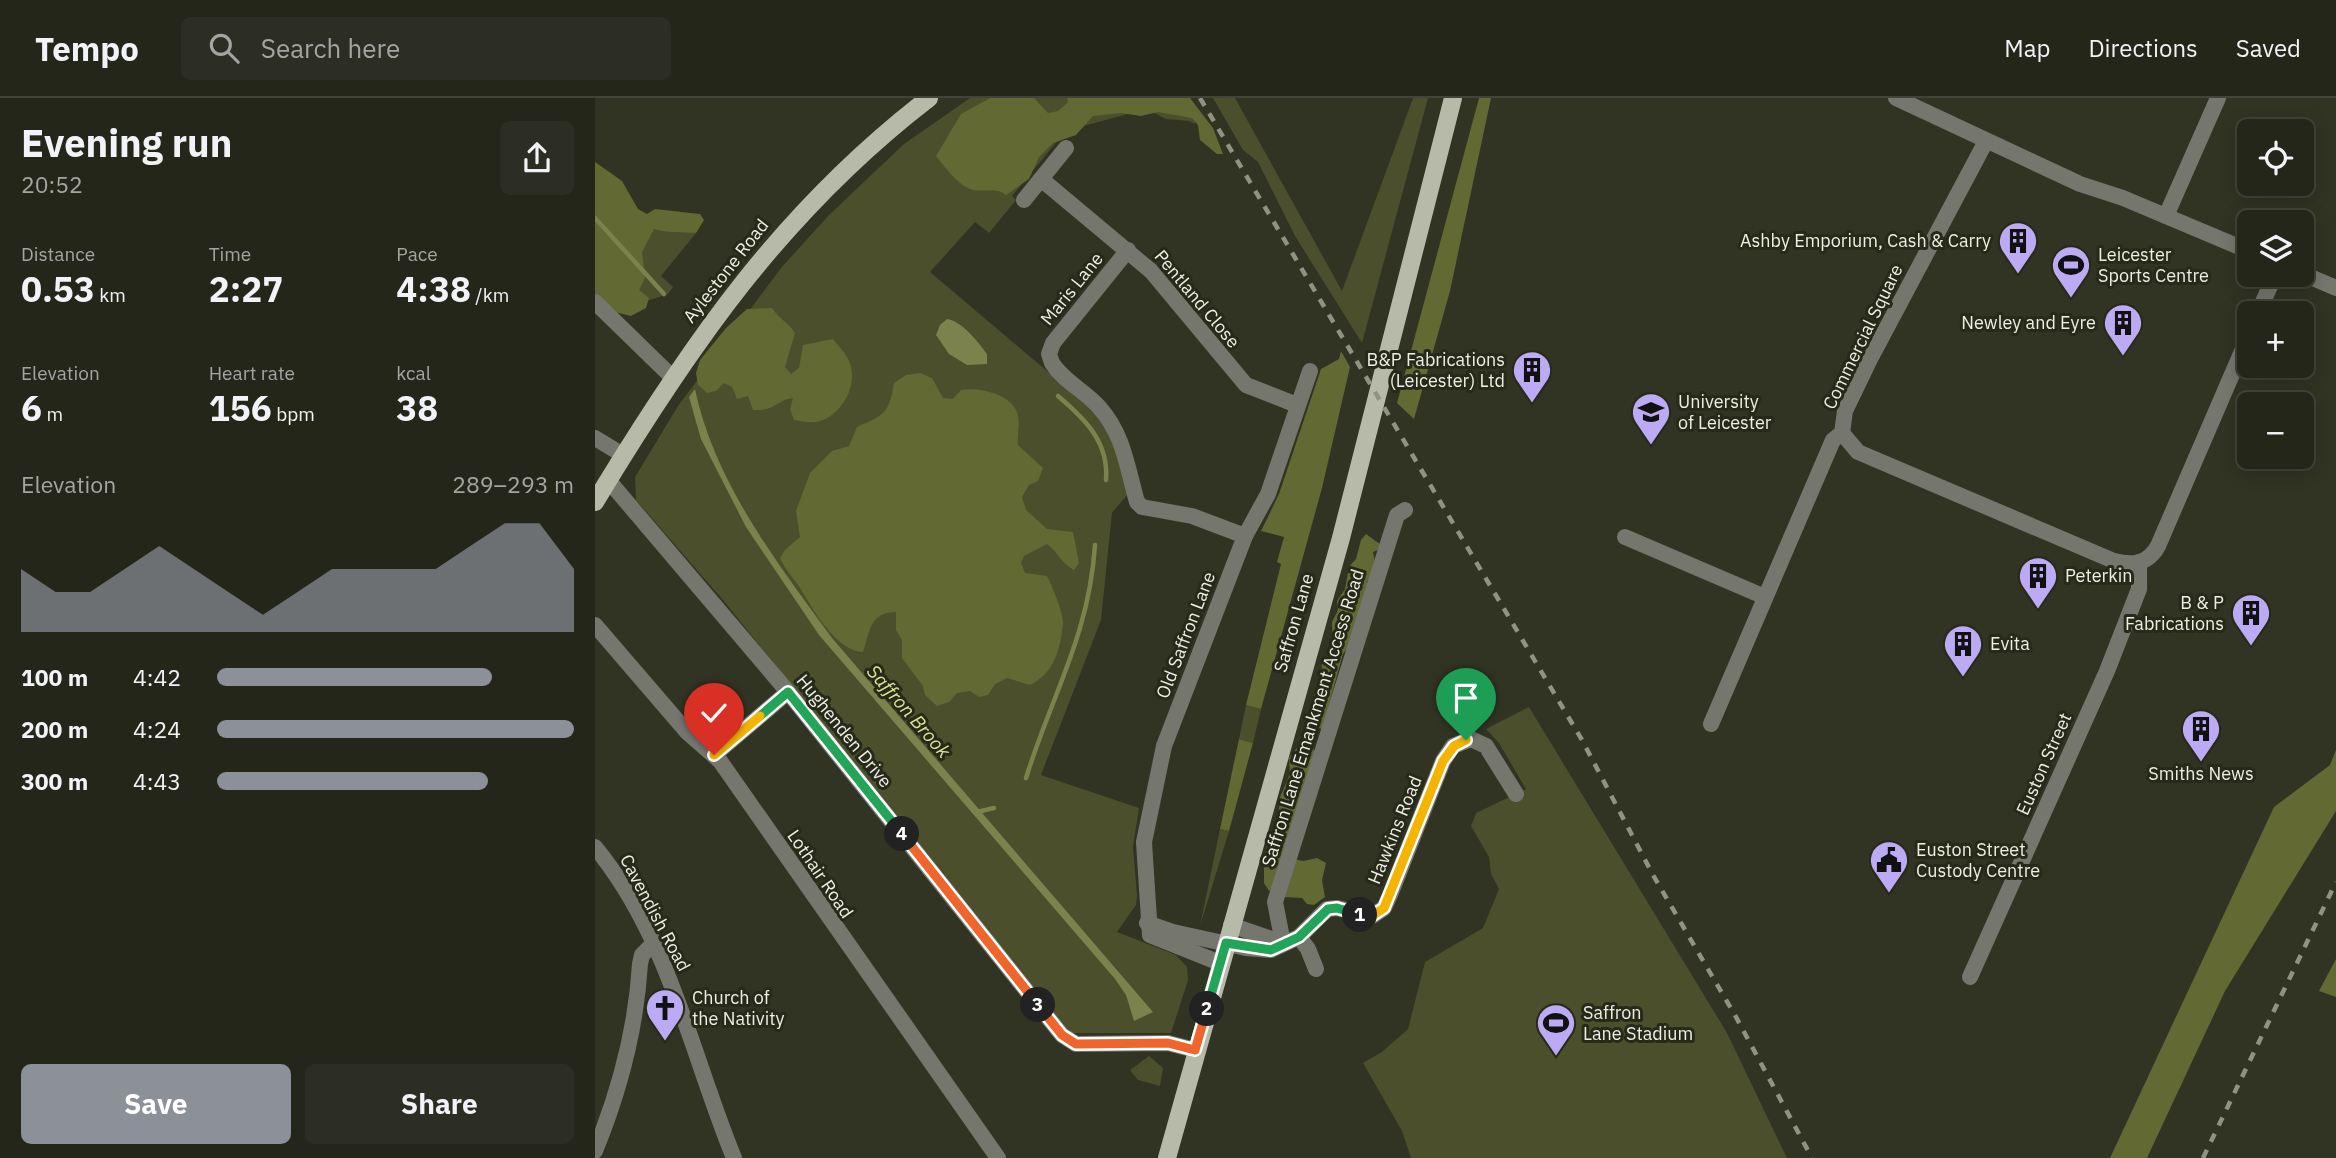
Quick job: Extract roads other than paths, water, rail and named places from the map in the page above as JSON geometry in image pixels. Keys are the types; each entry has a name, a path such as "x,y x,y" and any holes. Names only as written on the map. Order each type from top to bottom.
{"main road":[{"name":"Aylestone Road","path":"595,502 672,377 738,287 787,228 880,136 929,98"},
{"name":"Saffron Lane","path":"1167,1158 1195,1050 1341,538 1453,98"}],"street":[{"path":"1896,98 1985,143 2237,246"},
{"path":"2166,216 2218,98"},
{"name":"Commercial Square","path":"1985,143 1869,361 1845,411 1842,433 1858,452 2114,561 2140,562"},
{"path":"1024,200 1066,148"},
{"name":"Pentland Close","path":"1041,179 1128,250 1160,281 1246,385 1297,405"},
{"name":"Maris Lane","path":"1128,250 1053,343 1049,354 1052,363 1098,406 1113,425 1123,446 1137,502 1142,508 1192,516 1245,536"},
{"path":"2314,279 2336,288"},
{"path":"595,302 672,377"},
{"path":"2140,562 2147,560 2158,546 2237,363"},
{"name":"Old Saffron Lane","path":"1147,923 1149,885 1145,838 1164,746 1245,536 1268,494 1310,371"},
{"path":"1711,724 1833,440 1842,433"},
{"path":"595,438 623,455"},
{"name":"Hughenden Drive","path":"608,480 788,692 1069,1042 1168,1043 1195,1050"},
{"name":"Saffron Lane Emankment Access Road","path":"1316,970 1291,940 1275,902 1397,515 1405,510"},
{"path":"1625,537 1765,597"},
{"name":"Euston Street","path":"1970,977 2107,671 2139,589 2140,562"},
{"name":"Lothair Road","path":"595,625 687,732 714,755 998,1158"},
{"path":"714,755 788,692"},
{"name":"Hawkins Road","path":"1291,940 1328,909 1337,908 1372,916 1384,908 1443,761 1454,746 1471,739 1486,746 1515,794"},
{"name":"Cavendish Road","path":"595,847 617,877 654,943 682,1009 734,1158"},
{"path":"1147,923 1160,929 1271,950 1291,940"},
{"path":"1147,923 1154,939 1220,963"},
{"path":"1231,925 1291,940"},
{"path":"595,1150 608,1120 634,1031 642,955 654,943"}],"waterway":[{"name":"Saffron Brook","path":"595,218 664,294"},
{"path":"1058,396 1093,432 1104,454 1106,480"},
{"path":"1026,778 1077,637 1091,578 1095,545"},
{"path":"977,812 994,808"}],"railway":[{"path":"1200,98 1582,740 1653,875 1736,1017 1812,1158"},
{"path":"2203,1158 2336,882"}],"place":[{"name":"Ashby Emporium, Cash & Carry","path":"2018,275"},
{"name":"Leicester Sports Centre","path":"2071,299"},
{"name":"Newley and Eyre","path":"2123,357"},
{"name":"B&P Fabrications (Leicester) Ltd","path":"1532,404"},
{"name":"University of Leicester","path":"1651,446"},
{"name":"Peterkin","path":"2038,610"},
{"name":"B & P Fabrications","path":"2251,647"},
{"name":"Evita","path":"1963,678"},
{"name":"Smiths News","path":"2201,763"},
{"name":"Euston Street Custody Centre","path":"1889,894"},
{"name":"Church of the Nativity","path":"665,1042"},
{"name":"Saffron Lane Stadium","path":"1556,1057"}]}
